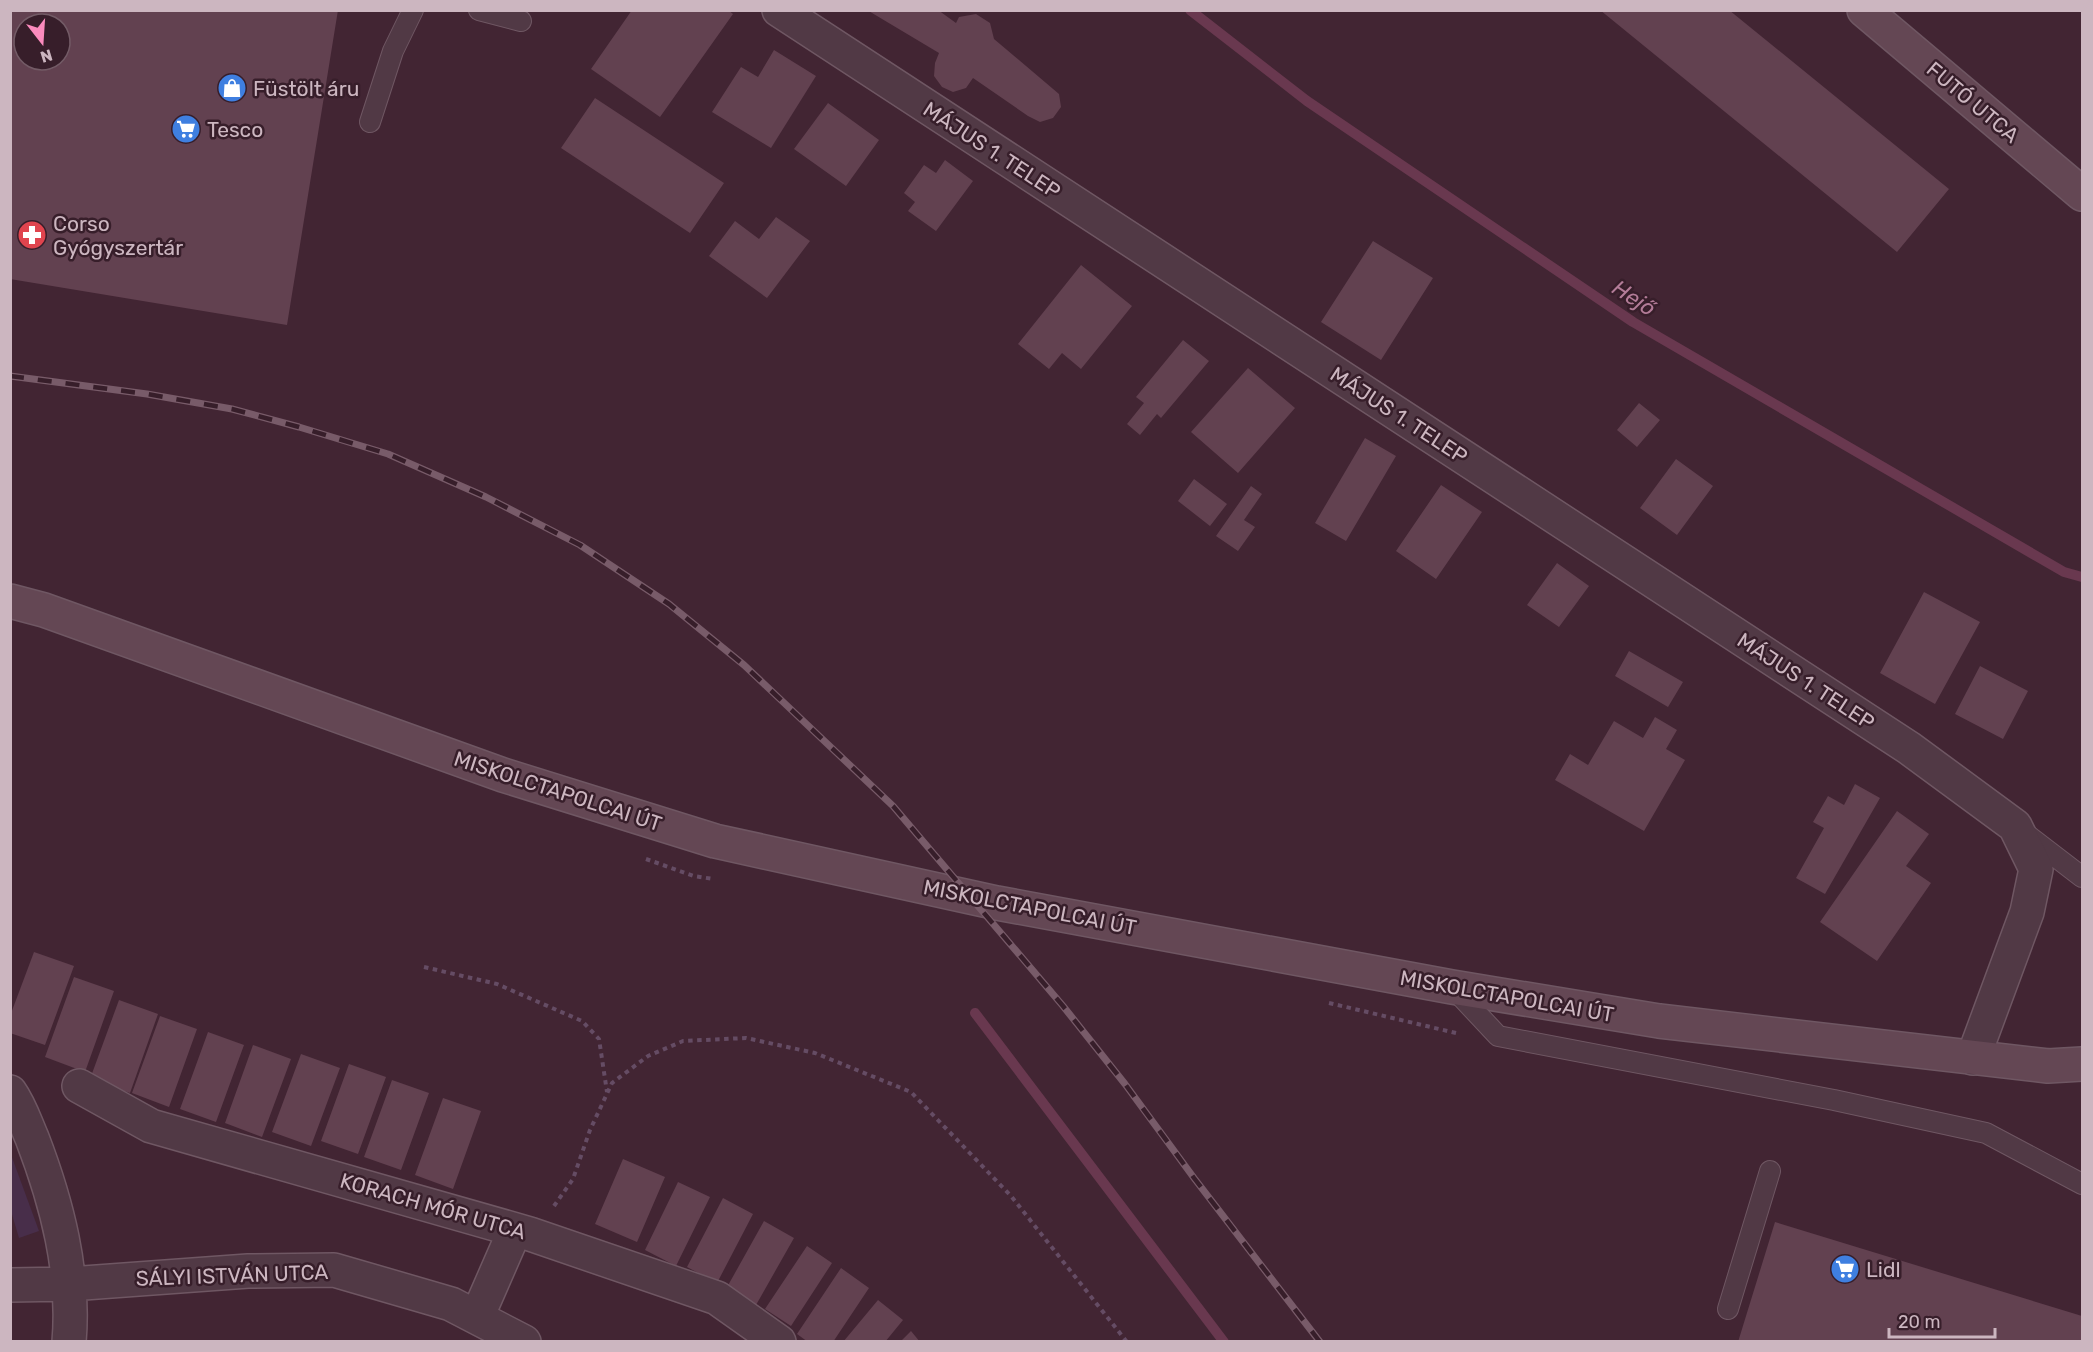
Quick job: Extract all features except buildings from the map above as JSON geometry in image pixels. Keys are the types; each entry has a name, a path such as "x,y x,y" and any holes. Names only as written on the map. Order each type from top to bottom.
{"street":[{"name":"MÁJUS 1. TELEP","path":"779,10 1909,748 2015,826 2036,869 2027,912 1973,1058"},
{"name":"FUTÓ UTCA","path":"1864,10 2082,194"},
{"name":"MISKOLCTAPOLCAI ÚT","path":"10,601 55,614 503,775 715,841 997,903 1452,987 1659,1021 2048,1066 2082,1064"},
{"name":"KORACH MÓR UTCA","path":"79,1086 151,1126 523,1232 717,1298 779,1341"},
{"path":"10,1092 17,1103 44,1169 60,1230 70,1284 69,1341"},
{"path":"477,1317 523,1232"},
{"name":"SÁLYI ISTVÁN UTCA","path":"10,1285 70,1284 217,1272 334,1270 451,1304 524,1341"}],"lane":[{"path":"370,122 393,51 413,10"},
{"path":"479,10 521,21"},
{"name":"MÁJUS 1. TELEP","path":"2015,826 2082,876"},
{"path":"1452,987 1498,1036 1834,1100 1986,1133 2082,1184"},
{"path":"1728,1309 1770,1171"}],"path":[{"path":"424,968 497,984 582,1021 600,1039 607,1092"},
{"path":"523,1232 549,1213 573,1179 590,1130 612,1083 648,1056 683,1041 746,1038 815,1053 911,1092 1011,1196 1127,1341"}],"shaded area":[{"path":"10,1152 39,1231 19,1238 11,1211"}],"waterway":[{"name":"Hejő","path":"1190,10 1307,101 1633,322 2064,572 2082,577"},
{"path":"975,1013 1224,1342"}],"railway":[{"path":"10,376 147,394 232,409 388,454 486,497 580,545 669,604 744,665 893,806 1063,1006 1125,1084 1320,1342"}],"place":[{"name":"Füstölt áru","path":"232,88"},
{"name":"Tesco","path":"186,129"},
{"name":"Corso Gyógyszertár","path":"32,235"},
{"name":"Lidl","path":"1845,1269"}]}
